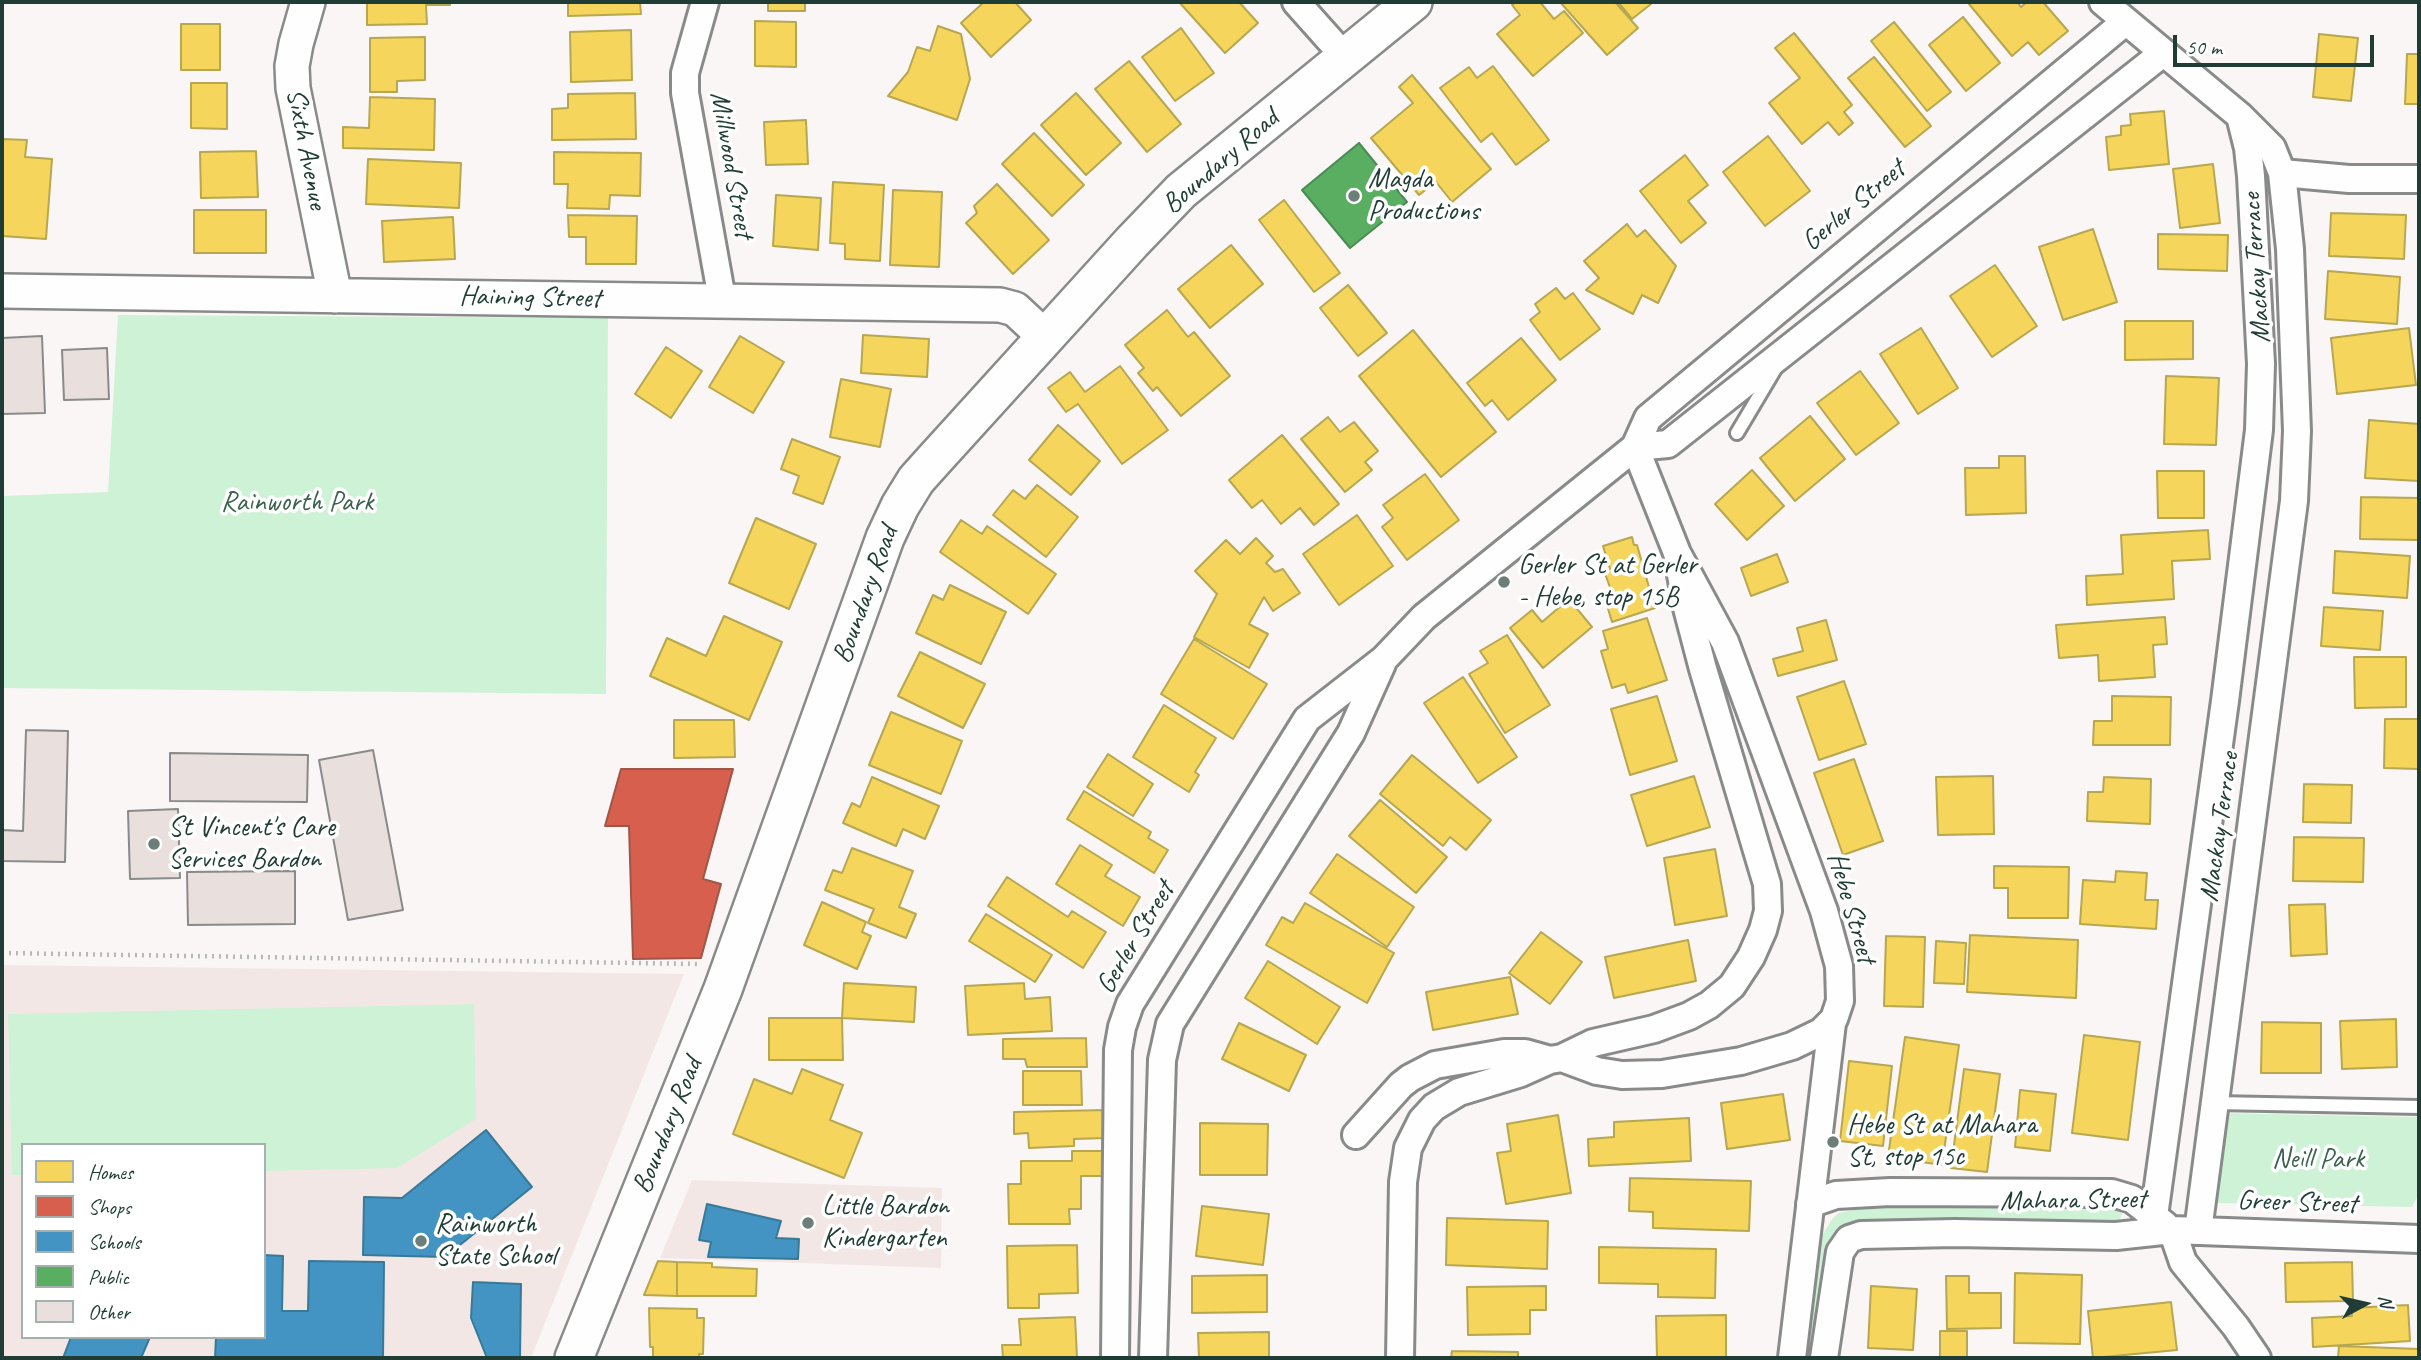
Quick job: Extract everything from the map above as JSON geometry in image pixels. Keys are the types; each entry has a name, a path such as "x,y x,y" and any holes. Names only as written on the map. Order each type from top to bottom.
{"main road":[{"name":"Boundary Road","path":"574,1358 723,989 885,538 916,480 1181,191 1413,2"}],"street":[{"name":"Sixth Avenue","path":"308,2 292,66 293,88 335,296"},
{"name":"Millwood Street","path":"705,2 685,73 685,93 722,299"},
{"path":"1296,2 1345,57"},
{"name":"Mackay Terrace","path":"2103,2 2240,116 2272,148 2282,173 2290,249 2297,431 2294,501 2287,561 2215,1103 2175,1226"},
{"name":"Gerler Street","path":"1115,1358 1118,1050 1122,1027 1130,1004 1307,719 1384,659 1424,617 1635,447 1648,418 2125,22"},
{"path":"1635,447 1668,444 2163,53"},
{"name":"Mackay Terrace","path":"2175,1226 2225,701 2259,429 2261,363 2251,176 2240,116"},
{"path":"2282,173 2349,179 2419,179"},
{"name":"Haining Street","path":"2,291 1000,304 1015,309 1045,337"},
{"path":"2259,429 2297,431"},
{"name":"Hebe Street","path":"1635,447 1677,553 1725,642 1829,927 1837,955 1840,984 1838,1010 1832,1023"},
{"name":"Hebe Street","path":"1399,1358 1403,1182 1408,1147 1416,1128 1428,1113 1449,1097 1521,1073 1593,1043 1670,1024 1709,1005 1725,993 1744,969 1757,943 1768,911 1765,874 1703,669 1687,608 1677,553"},
{"name":"Gerler Street","path":"1153,1358 1162,1060 1170,1024 1351,733 1384,659"},
{"path":"1356,1135 1401,1085 1417,1073 1435,1065 1504,1053 1525,1053 1622,1075 1685,1071 1741,1061 1792,1046 1821,1032 1832,1023"},
{"path":"1792,1358 1832,1023"},
{"name":"Mahara Street","path":"1810,1204 1836,1195 1890,1192 2112,1193 2127,1196 2175,1226"},
{"path":"2175,1226 2183,1262 2257,1358"},
{"name":"Mahara Street","path":"1824,1358 1839,1258 1844,1243 1852,1237 1955,1233 2116,1236 2175,1226"},
{"name":"Greer Street","path":"2175,1226 2419,1239"}],"lane":[{"path":"1737,433 1786,351"},
{"path":"2215,1103 2419,1107"}],"path":[{"path":"2,953 698,964"}],"shaded area":[{"name":"Rainworth State School","path":"2,965 684,974 531,1358 2,1358"},
{"name":"Little Bardon Kindergarten","path":"692,1180 942,1188 941,1268 660,1258"}],"green space":[{"name":"Rainworth Park","path":"118,315 608,318 606,694 2,688 2,496 108,492"},
{"path":"474,1004 476,1119 397,1168 266,1171 266,1143 21,1143 21,1175 12,1175 8,1014"},
{"name":"Neill Park","path":"2219,1113 2419,1117 2419,1193 2412,1207 2217,1203"},
{"path":"1960,1204 2115,1207 2120,1209 2122,1214 2120,1219 2115,1221 1960,1218 1850,1228 1819,1358 1804,1358 1817,1243 1833,1218 1839,1213 1862,1208"}],"building: Homes":[{"path":"367,2 450,2 450,5 426,5 427,24 367,25"},
{"path":"568,2 640,2 641,14 568,16"},
{"path":"768,2 805,2 805,11 768,11"},
{"path":"984,2 1015,2 1031,20 991,57 961,23"},
{"path":"1179,2 1239,2 1258,23 1225,53"},
{"path":"1516,2 1540,2 1554,19 1564,11 1583,33 1533,76 1497,34 1520,15 1512,5"},
{"path":"1560,2 1615,2 1638,28 1607,55"},
{"path":"1618,2 1649,2 1651,4 1632,19"},
{"path":"2017,2 2021,7 2027,2 2043,2 2068,31 2039,55 2028,42 2012,56 1969,4"},
{"path":"1963,17 2000,63 1966,91 1929,45"},
{"path":"755,21 796,22 796,67 755,66"},
{"path":"1894,22 1951,92 1927,111 1871,41"},
{"path":"181,24 220,24 220,70 181,70"},
{"path":"938,26 961,34 970,79 957,120 888,96 908,72 917,47 930,51"},
{"path":"1181,28 1214,73 1175,101 1142,57"},
{"path":"631,30 632,80 571,82 570,32"},
{"path":"1794,33 1852,105 1844,112 1853,123 1839,135 1828,122 1802,144 1769,103 1800,78 1775,48"},
{"path":"2319,34 2358,38 2351,101 2313,97"},
{"path":"425,37 425,80 397,81 397,92 370,92 370,38"},
{"path":"2407,54 2419,54 2419,104 2405,104"},
{"path":"1874,57 1931,126 1905,147 1848,78"},
{"path":"1129,61 1181,124 1147,152 1095,89"},
{"path":"1493,66 1549,140 1516,165 1492,133 1481,142 1440,88 1469,67 1477,78"},
{"path":"1412,75 1491,169 1452,202 1436,182 1419,195 1371,138 1413,103 1399,87"},
{"path":"191,83 227,83 227,129 191,128"},
{"path":"635,93 636,139 552,140 552,109 568,108 568,94"},
{"path":"1076,93 1121,143 1086,175 1041,125"},
{"path":"370,97 435,99 434,150 343,148 343,127 369,128"},
{"path":"2164,111 2169,164 2109,170 2106,137 2121,135 2121,126 2131,125 2130,114"},
{"path":"806,120 808,164 766,165 764,122"},
{"path":"1034,133 1084,185 1052,216 1002,164"},
{"path":"1768,136 1810,191 1765,226 1723,172"},
{"path":"2,139 27,140 25,157 52,159 46,239 2,236"},
{"path":"256,151 258,197 201,198 200,152"},
{"path":"554,152 641,153 640,196 610,195 609,209 567,208 568,184 554,184"},
{"path":"1685,155 1708,185 1688,201 1706,223 1681,243 1640,191"},
{"path":"368,159 461,163 459,208 366,204"},
{"path":"2213,164 2220,223 2180,228 2173,169"},
{"path":"833,182 884,185 880,261 845,259 845,244 830,243"},
{"path":"997,184 1049,240 1013,274 966,223 977,213 974,206"},
{"path":"893,190 942,192 939,267 890,265"},
{"path":"776,195 821,198 818,250 773,246"},
{"path":"1284,200 1340,273 1314,292 1259,220"},
{"path":"194,210 266,210 266,253 194,253"},
{"path":"2331,213 2406,215 2404,259 2329,256"},
{"path":"568,215 637,216 636,264 586,264 586,237 569,237"},
{"path":"453,217 455,259 384,262 382,221"},
{"path":"1627,224 1637,237 1645,230 1676,266 1658,303 1642,295 1633,314 1586,290 1599,278 1584,261"},
{"path":"2093,229 2117,302 2063,320 2039,247"},
{"path":"2158,234 2228,235 2227,271 2158,269"},
{"path":"1231,245 1263,284 1210,328 1178,289"},
{"path":"1995,265 2037,326 1992,357 1950,296"},
{"path":"2328,271 2400,277 2397,324 2325,319"},
{"path":"1348,285 1387,333 1358,356 1320,308"},
{"path":"1556,288 1565,299 1573,293 1600,329 1560,360 1530,320 1540,312 1535,304"},
{"path":"1167,310 1188,337 1194,332 1230,376 1181,416 1157,387 1153,391 1138,373 1144,368 1125,345"},
{"path":"2125,321 2193,321 2193,359 2125,360"},
{"path":"1921,328 1958,388 1918,414 1880,354"},
{"path":"2409,328 2416,385 2337,394 2331,338"},
{"path":"1413,330 1496,432 1441,477 1359,376"},
{"path":"863,335 929,339 927,377 861,373"},
{"path":"740,336 784,362 753,413 709,387"},
{"path":"1521,338 1556,380 1508,420 1492,400 1485,406 1467,383"},
{"path":"666,347 702,371 671,418 635,394"},
{"path":"1120,366 1168,430 1122,464 1078,404 1066,412 1048,388 1070,372 1085,392"},
{"path":"1860,371 1899,423 1856,455 1817,403"},
{"path":"2166,376 2219,378 2216,445 2164,444"},
{"path":"841,379 891,389 880,447 830,437"},
{"path":"1810,416 1845,459 1795,501 1760,458"},
{"path":"1328,417 1340,432 1354,422 1378,451 1365,462 1372,470 1345,492 1301,439"},
{"path":"2369,420 2419,424 2419,481 2365,478"},
{"path":"1058,425 1100,461 1071,495 1029,460"},
{"path":"1282,435 1339,504 1314,525 1300,508 1281,524 1262,500 1252,508 1229,480"},
{"path":"792,439 840,457 823,504 793,493 799,476 781,469"},
{"path":"1999,456 2025,456 2026,513 1966,515 1965,468 1999,468"},
{"path":"1752,470 1784,506 1747,540 1715,504"},
{"path":"2157,471 2204,471 2204,518 2158,518"},
{"path":"1425,474 1459,520 1407,560 1382,527 1393,518 1383,505"},
{"path":"1037,485 1078,517 1046,557 993,515 1013,490 1025,499"},
{"path":"2361,497 2419,498 2419,540 2360,539"},
{"path":"1357,515 1393,566 1339,605 1303,554"},
{"path":"756,518 816,544 789,609 729,583"},
{"path":"961,520 982,534 987,526 1056,574 1028,614 940,552"},
{"path":"2208,530 2210,559 2172,561 2174,599 2087,605 2086,576 2123,574 2121,535"},
{"path":"1632,537 1634,545 1637,545 1655,608 1612,622 1603,592 1611,590 1604,571 1610,569 1603,546"},
{"path":"1256,538 1273,556 1266,563 1275,572 1283,569 1300,593 1273,611 1264,597 1249,624 1268,634 1249,668 1194,637 1217,594 1195,571 1226,540 1240,554"},
{"path":"2335,551 2410,556 2407,598 2333,593"},
{"path":"1777,554 1788,582 1751,596 1741,568"},
{"path":"950,585 1006,612 981,664 916,633 933,595 943,600"},
{"path":"1569,599 1592,627 1543,668 1510,628 1532,610 1542,622"},
{"path":"2324,607 2383,611 2380,650 2321,646"},
{"path":"724,616 782,642 749,720 650,676 667,638 706,656"},
{"path":"2165,617 2167,644 2153,645 2155,677 2099,681 2098,655 2059,658 2056,625"},
{"path":"1647,618 1667,680 1628,693 1625,684 1612,688 1601,651 1608,649 1603,631"},
{"path":"1826,620 1837,660 1778,676 1773,659 1803,651 1797,628"},
{"path":"1507,635 1550,705 1505,733 1469,674 1488,663 1480,651"},
{"path":"1194,639 1267,684 1233,739 1161,694"},
{"path":"920,652 985,684 963,728 898,696"},
{"path":"2354,657 2406,657 2406,707 2355,708"},
{"path":"1463,677 1517,757 1478,783 1424,703"},
{"path":"1844,681 1866,744 1819,760 1797,697"},
{"path":"1657,696 1677,761 1630,775 1611,709"},
{"path":"2112,696 2171,697 2170,745 2093,745 2094,721 2112,721"},
{"path":"1164,705 1216,738 1195,772 1199,775 1189,792 1133,757"},
{"path":"891,712 962,741 941,794 869,765"},
{"path":"2385,719 2418,719 2418,769 2384,768"},
{"path":"674,720 734,720 735,757 674,758"},
{"path":"1108,754 1153,784 1133,816 1087,787"},
{"path":"1412,755 1491,820 1466,850 1450,837 1443,846 1380,794"},
{"path":"1854,759 1883,841 1843,855 1814,773"},
{"path":"1694,776 1710,827 1647,846 1631,795"},
{"path":"1993,776 1994,834 1938,835 1936,777"},
{"path":"872,777 939,806 925,839 903,829 896,846 843,823 852,803 860,807"},
{"path":"2104,777 2151,779 2150,824 2087,821 2088,792 2103,792"},
{"path":"2304,784 2352,785 2351,823 2303,822"},
{"path":"1084,791 1151,832 1148,838 1168,850 1154,873 1067,819"},
{"path":"1380,800 1447,857 1416,893 1349,836"},
{"path":"2294,837 2364,838 2363,882 2293,881"},
{"path":"1080,845 1112,865 1105,876 1140,897 1123,926 1056,884"},
{"path":"852,848 913,871 899,907 916,914 906,938 868,923 874,909 825,890 833,870 842,873"},
{"path":"1715,849 1727,916 1675,925 1664,858"},
{"path":"1337,854 1414,907 1387,947 1310,893"},
{"path":"1994,866 2069,867 2068,918 2008,918 2008,888 1994,888"},
{"path":"2116,871 2147,873 2145,900 2158,900 2156,929 2080,924 2083,880 2115,882"},
{"path":"1007,877 1068,917 1072,911 1106,932 1083,968 988,906"},
{"path":"822,902 866,922 862,932 871,936 857,969 804,945"},
{"path":"1305,903 1394,953 1367,1003 1266,945 1282,917 1293,923"},
{"path":"2325,904 2327,954 2291,956 2289,905"},
{"path":"986,914 1052,955 1035,982 969,941"},
{"path":"1541,932 1582,962 1550,1004 1509,973"},
{"path":"1970,935 2078,940 2076,998 1967,992"},
{"path":"1886,936 1925,937 1923,1007 1884,1006"},
{"path":"1688,940 1696,981 1614,998 1605,957"},
{"path":"1936,941 1966,943 1964,984 1934,983"},
{"path":"1268,961 1340,1007 1317,1044 1245,998"},
{"path":"1510,977 1518,1014 1433,1030 1426,992"},
{"path":"844,983 916,987 914,1022 842,1018"},
{"path":"1024,983 1025,999 1050,997 1052,1031 968,1035 965,986"},
{"path":"769,1018 842,1018 843,1060 769,1060"},
{"path":"2396,1019 2397,1067 2342,1069 2340,1021"},
{"path":"2262,1022 2321,1023 2321,1073 2261,1073"},
{"path":"1239,1023 1306,1055 1289,1091 1222,1059"},
{"path":"2084,1035 2140,1042 2128,1140 2072,1133"},
{"path":"1905,1037 1959,1045 1942,1165 1888,1157"},
{"path":"1086,1038 1087,1067 1027,1067 1025,1059 1003,1059 1003,1039"},
{"path":"1849,1061 1892,1066 1883,1146 1840,1141"},
{"path":"802,1069 843,1085 830,1120 862,1133 844,1178 733,1134 754,1079 792,1094"},
{"path":"1964,1069 2000,1074 1987,1172 1951,1168"},
{"path":"1023,1071 1081,1071 1082,1105 1023,1105"},
{"path":"2020,1090 2056,1094 2050,1151 2015,1147"},
{"path":"1783,1094 1790,1140 1727,1149 1721,1103"},
{"path":"1106,1110 1106,1138 1074,1139 1074,1146 1029,1148 1028,1133 1014,1134 1014,1112"},
{"path":"1558,1115 1571,1193 1506,1204 1497,1153 1511,1151 1507,1124"},
{"path":"1689,1118 1691,1161 1589,1166 1588,1139 1614,1137 1614,1122"},
{"path":"1200,1123 1268,1124 1267,1175 1200,1175"},
{"path":"1072,1151 1103,1151 1103,1176 1081,1176 1081,1209 1069,1209 1070,1224 1009,1224 1008,1184 1021,1184 1021,1161 1072,1161"},
{"path":"1630,1178 1751,1181 1749,1231 1653,1228 1653,1212 1629,1211"},
{"path":"1202,1206 1269,1214 1263,1265 1196,1256"},
{"path":"1447,1218 1548,1221 1547,1269 1446,1265"},
{"path":"1077,1245 1078,1293 1039,1294 1039,1308 1008,1308 1007,1246"},
{"path":"1599,1247 1716,1249 1715,1298 1658,1297 1658,1284 1599,1283"},
{"path":"658,1261 677,1262 677,1296 644,1295"},
{"path":"677,1262 757,1269 756,1296 677,1296"},
{"path":"2352,1262 2353,1301 2286,1302 2285,1263"},
{"path":"2015,1273 2082,1275 2080,1344 2014,1343"},
{"path":"1267,1275 1267,1312 1192,1313 1192,1276"},
{"path":"1946,1276 1969,1276 1969,1293 2001,1293 2001,1328 1947,1329"},
{"path":"1546,1286 1546,1310 1530,1310 1530,1334 1468,1335 1467,1287"},
{"path":"1871,1286 1917,1289 1913,1350 1868,1348"},
{"path":"2171,1302 2177,1350 2093,1358 2088,1311"},
{"path":"2408,1305 2410,1341 2313,1347 2312,1318 2352,1316 2351,1308"},
{"path":"649,1308 697,1309 697,1318 704,1318 703,1354 699,1354 699,1358 653,1357 653,1347 650,1347"},
{"path":"1726,1315 1726,1358 1657,1358 1656,1316"},
{"path":"1075,1317 1077,1357 1003,1358 1002,1345 1021,1345 1019,1319"},
{"path":"1940,1331 1967,1331 1967,1358 1940,1358"},
{"path":"1269,1332 1269,1358 1199,1358 1198,1333"},
{"path":"2339,1346 2419,1349 2419,1358 2338,1358"},
{"path":"1452,1351 1518,1352 1518,1358 1451,1358"}],"building: Shops":[{"path":"621,769 733,769 703,879 721,884 701,958 633,959 629,826 605,826"}],"building: Schools":[{"path":"486,1130 532,1187 445,1257 363,1255 364,1197 402,1198"},
{"path":"707,1204 781,1221 776,1238 799,1239 798,1259 708,1257 711,1242 699,1240"},
{"name":"Rainworth State School","path":"266,1255 283,1256 282,1311 308,1311 309,1261 384,1262 383,1358 215,1358 216,1339 266,1339"},
{"path":"473,1282 521,1284 520,1358 487,1358 471,1318"},
{"path":"70,1339 149,1339 141,1358 63,1358"}],"building: Public":[{"name":"Magda Productions","path":"1359,143 1407,202 1350,248 1302,190"}],"building: Other":[{"path":"42,336 45,413 2,414 2,338"},
{"path":"107,348 109,399 64,400 62,350"},
{"path":"26,730 68,731 65,862 2,861 2,830 23,831"},
{"path":"373,750 403,910 348,920 319,760"},
{"path":"170,753 308,755 307,802 170,801"},
{"name":"St Vincent's Care Services Bardon","path":"178,809 180,878 130,879 128,811"},
{"path":"295,871 295,924 188,925 187,872"}],"place":[{"name":"Magda Productions","path":"1354,196"},
{"name":"Gerler St at Gerler - Hebe, stop 15B","path":"1504,582"},
{"name":"St Vincent's Care Services Bardon","path":"154,844"},
{"name":"Hebe St at Mahara St, stop 15c","path":"1833,1142"},
{"name":"Little Bardon Kindergarten","path":"808,1223"},
{"name":"Rainworth State School","path":"421,1241"}]}
